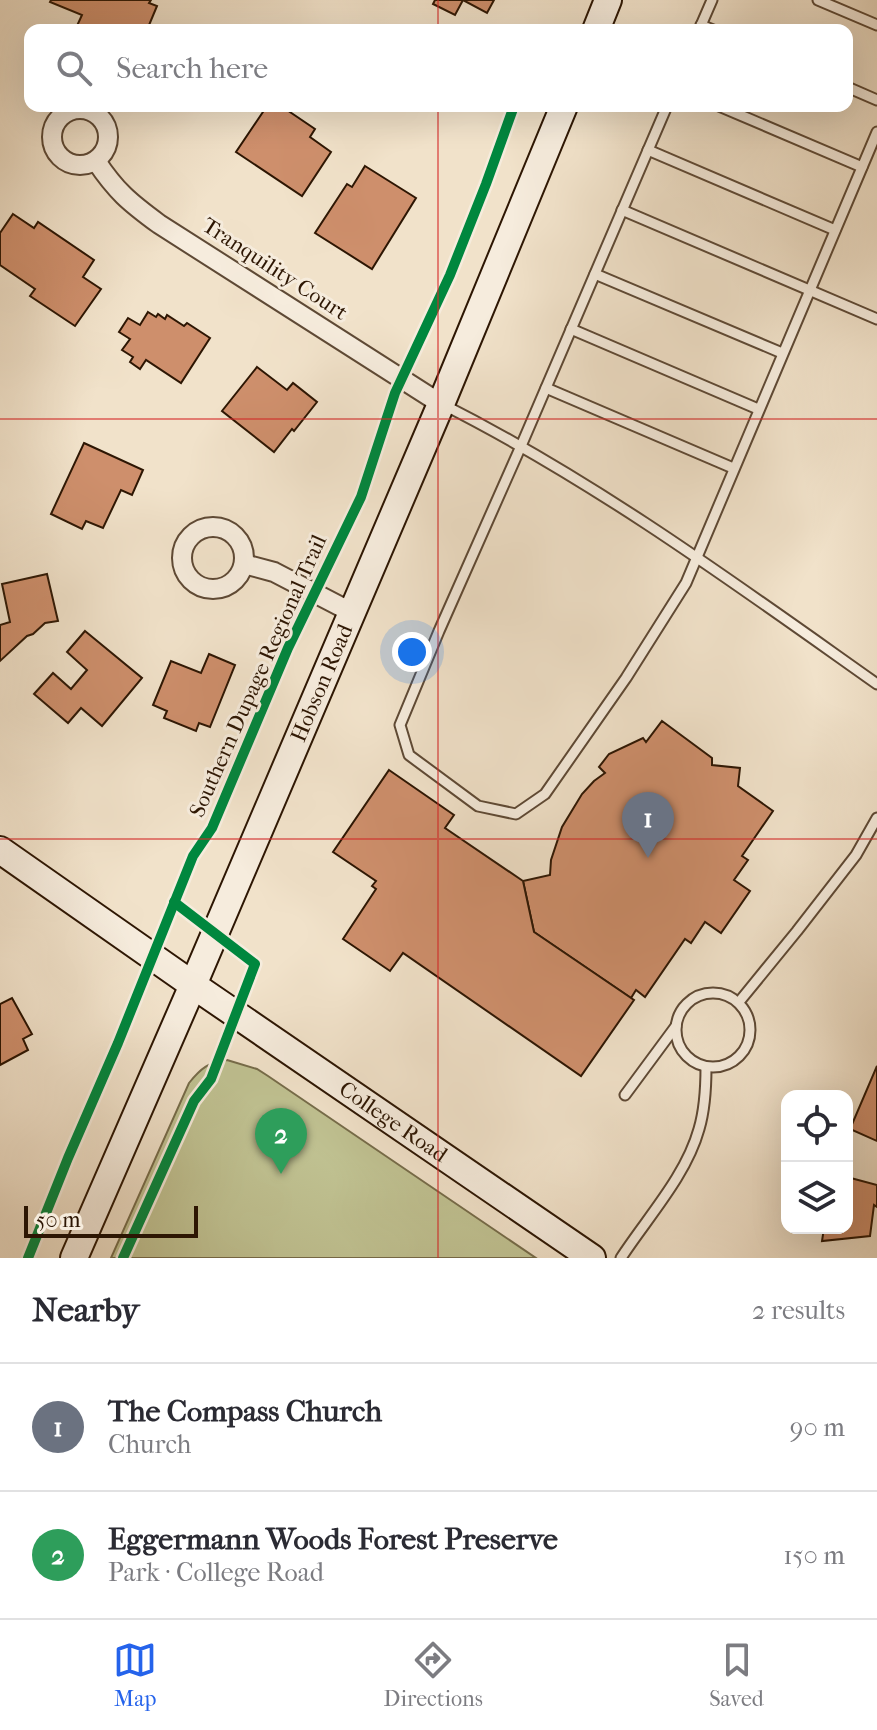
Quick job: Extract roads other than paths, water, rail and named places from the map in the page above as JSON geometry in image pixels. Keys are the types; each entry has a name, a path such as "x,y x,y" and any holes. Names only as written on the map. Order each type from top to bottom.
{"main road":[{"path":"598,24 608,0"},
{"name":"Hobson Road","path":"74,1258 441,404 562,112"},
{"name":"College Road","path":"0,850 592,1258"}],"street":[{"name":"Tranquility Court","path":"96,161 124,198 159,224 441,404"},
{"path":"244,564 274,572 351,612"}],"lane":[{"path":"702,24 712,0"},
{"path":"818,0 877,25"},
{"path":"853,90 877,100"},
{"path":"664,112 400,725 409,755 478,806 516,814 545,794 626,678 686,583 877,132"},
{"path":"733,112 862,167"},
{"path":"648,150 835,230"},
{"path":"622,210 877,319"},
{"path":"595,274 782,353"},
{"path":"571,329 758,409"},
{"path":"546,388 733,468"},
{"path":"441,404 521,446 696,556 877,684"},
{"path":"739,1002 856,855 877,818"},
{"path":"713,992 739,1002 749,1018 750,1037 742,1055 725,1066 706,1067 693,1062 683,1053 677,1040 676,1026 679,1013 688,1002 700,994 713,992"},
{"path":"625,1095 676,1026"},
{"path":"621,1258 687,1158 699,1131 706,1097 706,1067"}],"place":[{"name":"The Compass Church","path":"648,858"},
{"name":"Eggermann Woods Forest Preserve","path":"281,1174"}]}
